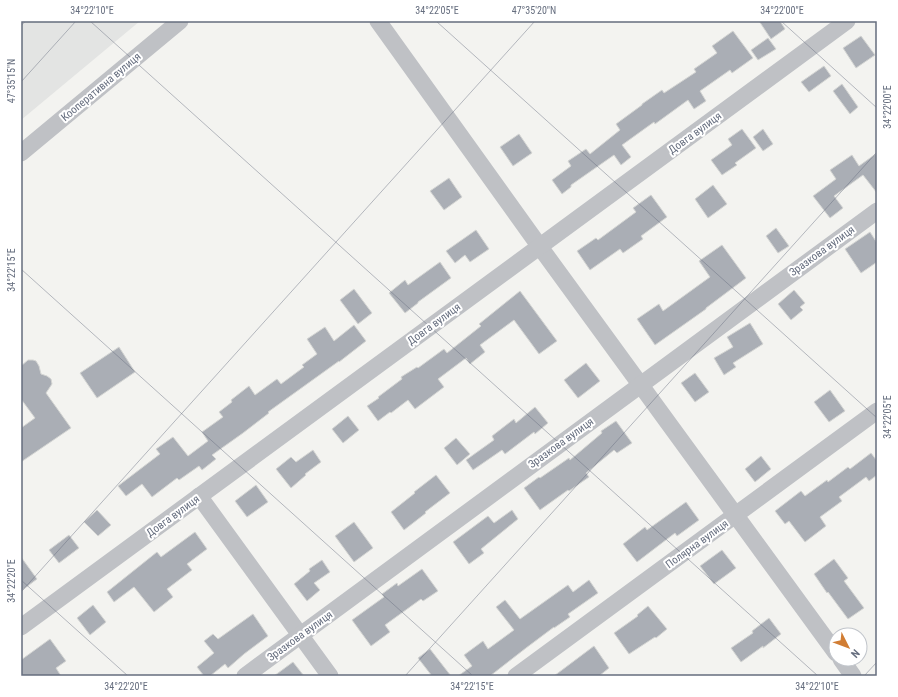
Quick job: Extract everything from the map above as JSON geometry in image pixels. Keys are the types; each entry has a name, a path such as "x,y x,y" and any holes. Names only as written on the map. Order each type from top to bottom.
{"street":[{"name":"Кооперативна вулиця","path":"21,153 180,21"},
{"path":"378,21 640,385 828,642"},
{"name":"Довга вулиця","path":"21,627 847,21"},
{"name":"Зразкова вулиця","path":"245,676 877,211"},
{"name":"Полярна вулиця","path":"516,676 877,411"},
{"path":"199,496 330,676"},
{"path":"847,667 853,676"}],"shaded area":[{"path":"21,21 140,21 21,120"}],"building":[{"path":"759,21 780,21 785,29 771,39"},
{"path":"733,31 753,58 732,73 730,70 700,91 706,101 694,109 688,100 655,124 654,122 622,145 631,157 621,165 614,155 571,185 571,187 562,194 552,180 571,166 568,161 586,149 590,154 620,130 616,124 662,90 664,93 696,72 694,69 717,53 712,46"},
{"path":"861,36 875,55 856,68 843,48"},
{"path":"768,38 776,49 758,60 751,50"},
{"path":"824,66 831,76 809,92 801,82"},
{"path":"842,84 858,107 850,114 833,91"},
{"path":"742,129 756,148 735,163 737,165 722,175 711,160 732,145 728,139"},
{"path":"763,129 773,144 763,151 753,137"},
{"path":"519,134 532,153 513,166 500,147"},
{"path":"877,153 877,193 863,175 834,196 843,208 830,218 813,196 836,179 830,170 852,155 859,166"},
{"path":"449,178 462,197 444,210 430,191"},
{"path":"713,185 727,204 708,218 695,199"},
{"path":"651,195 667,217 641,236 643,239 623,253 620,249 590,270 577,251 596,238 598,240 636,212 633,208"},
{"path":"776,228 789,246 778,253 766,236"},
{"path":"476,230 489,249 470,262 465,255 455,263 446,251"},
{"path":"870,232 877,243 877,262 861,273 845,249"},
{"path":"722,245 746,278 706,309 655,345 637,319 659,304 663,311 710,277 699,261"},
{"path":"440,262 451,278 405,313 389,293 405,280 408,285"},
{"path":"354,289 372,313 358,324 340,300"},
{"path":"794,290 805,303 800,307 803,310 791,320 778,304"},
{"path":"520,291 557,341 539,354 514,320 480,345 485,352 470,364 466,358 438,379 444,387 415,409 408,400 378,421 367,406 402,379 401,377 417,367 418,368 444,349 447,353 481,326 479,324"},
{"path":"750,323 763,344 733,363 736,367 724,375 714,358 733,347 727,337"},
{"path":"354,325 366,341 268,412 269,413 243,433 212,455 216,459 202,470 199,466 179,480 177,478 152,497 142,484 126,496 118,486 160,454 156,449 173,437 188,456 208,441 202,432 223,417 219,412 232,402 231,400 249,386 255,395 277,379 281,384 304,367 302,365 317,354 307,339 325,327 334,341"},
{"path":"119,347 135,372 97,398 80,373"},
{"path":"28,360 36,361 41,374 51,379 52,384 46,393 71,428 21,462 21,428 35,418 21,399 21,366"},
{"path":"586,363 600,381 578,398 564,380"},
{"path":"695,373 709,392 695,402 681,383"},
{"path":"830,390 845,411 829,422 814,402"},
{"path":"535,407 548,423 535,434 534,432 505,454 502,450 473,470 466,460 494,440 492,436 514,419 516,423"},
{"path":"348,416 359,430 343,443 332,429"},
{"path":"616,421 632,443 617,453 614,450 586,473 589,477 540,510 524,488 569,458 570,460 602,433 601,431"},
{"path":"456,438 470,454 457,465 444,448"},
{"path":"313,450 321,462 305,474 306,475 291,488 276,469 291,457 296,462"},
{"path":"871,453 877,461 877,475 869,481 866,477 839,497 842,501 820,517 826,526 805,542 789,521 785,524 775,511 801,491 805,496 827,480 828,482 848,467 850,469"},
{"path":"761,456 771,469 755,482 745,469"},
{"path":"436,475 450,493 404,530 391,512"},
{"path":"256,485 268,502 247,517 235,501"},
{"path":"686,502 699,520 677,536 675,533 637,562 623,544 645,527 647,530"},
{"path":"97,510 111,525 98,536 84,522"},
{"path":"512,510 518,519 481,549 484,553 469,564 453,542 488,516 494,523"},
{"path":"354,522 373,548 354,562 335,536"},
{"path":"195,532 207,549 187,564 192,570 167,589 173,597 154,612 134,587 114,602 107,592 157,552 161,557"},
{"path":"69,535 79,548 59,563 49,550"},
{"path":"722,550 736,568 714,584 700,566"},
{"path":"21,557 37,579 21,591"},
{"path":"834,559 848,578 844,581 864,608 848,619 814,574"},
{"path":"322,560 330,572 314,583 320,590 307,601 294,584 310,571 309,569"},
{"path":"422,569 438,591 423,601 421,599 385,625 390,632 371,646 352,620 384,597 382,594 397,583 398,586"},
{"path":"589,580 598,593 568,614 570,617 554,627 490,676 458,676 472,666 464,655 483,641 488,649 514,630 496,607 505,600 520,619 568,585 573,592"},
{"path":"93,605 106,622 90,635 77,618"},
{"path":"648,606 667,629 656,638 655,637 629,654 614,633 638,616 637,615"},
{"path":"253,614 268,636 228,668 225,664 210,676 204,676 197,667 214,653 204,641 213,634 218,639"},
{"path":"769,618 781,634 741,662 731,648 753,633 752,631"},
{"path":"50,639 66,661 56,668 61,676 21,676 21,660"},
{"path":"594,646 609,668 599,676 554,676"},
{"path":"430,649 451,676 432,676 418,658"},
{"path":"293,662 304,676 274,676"}]}
